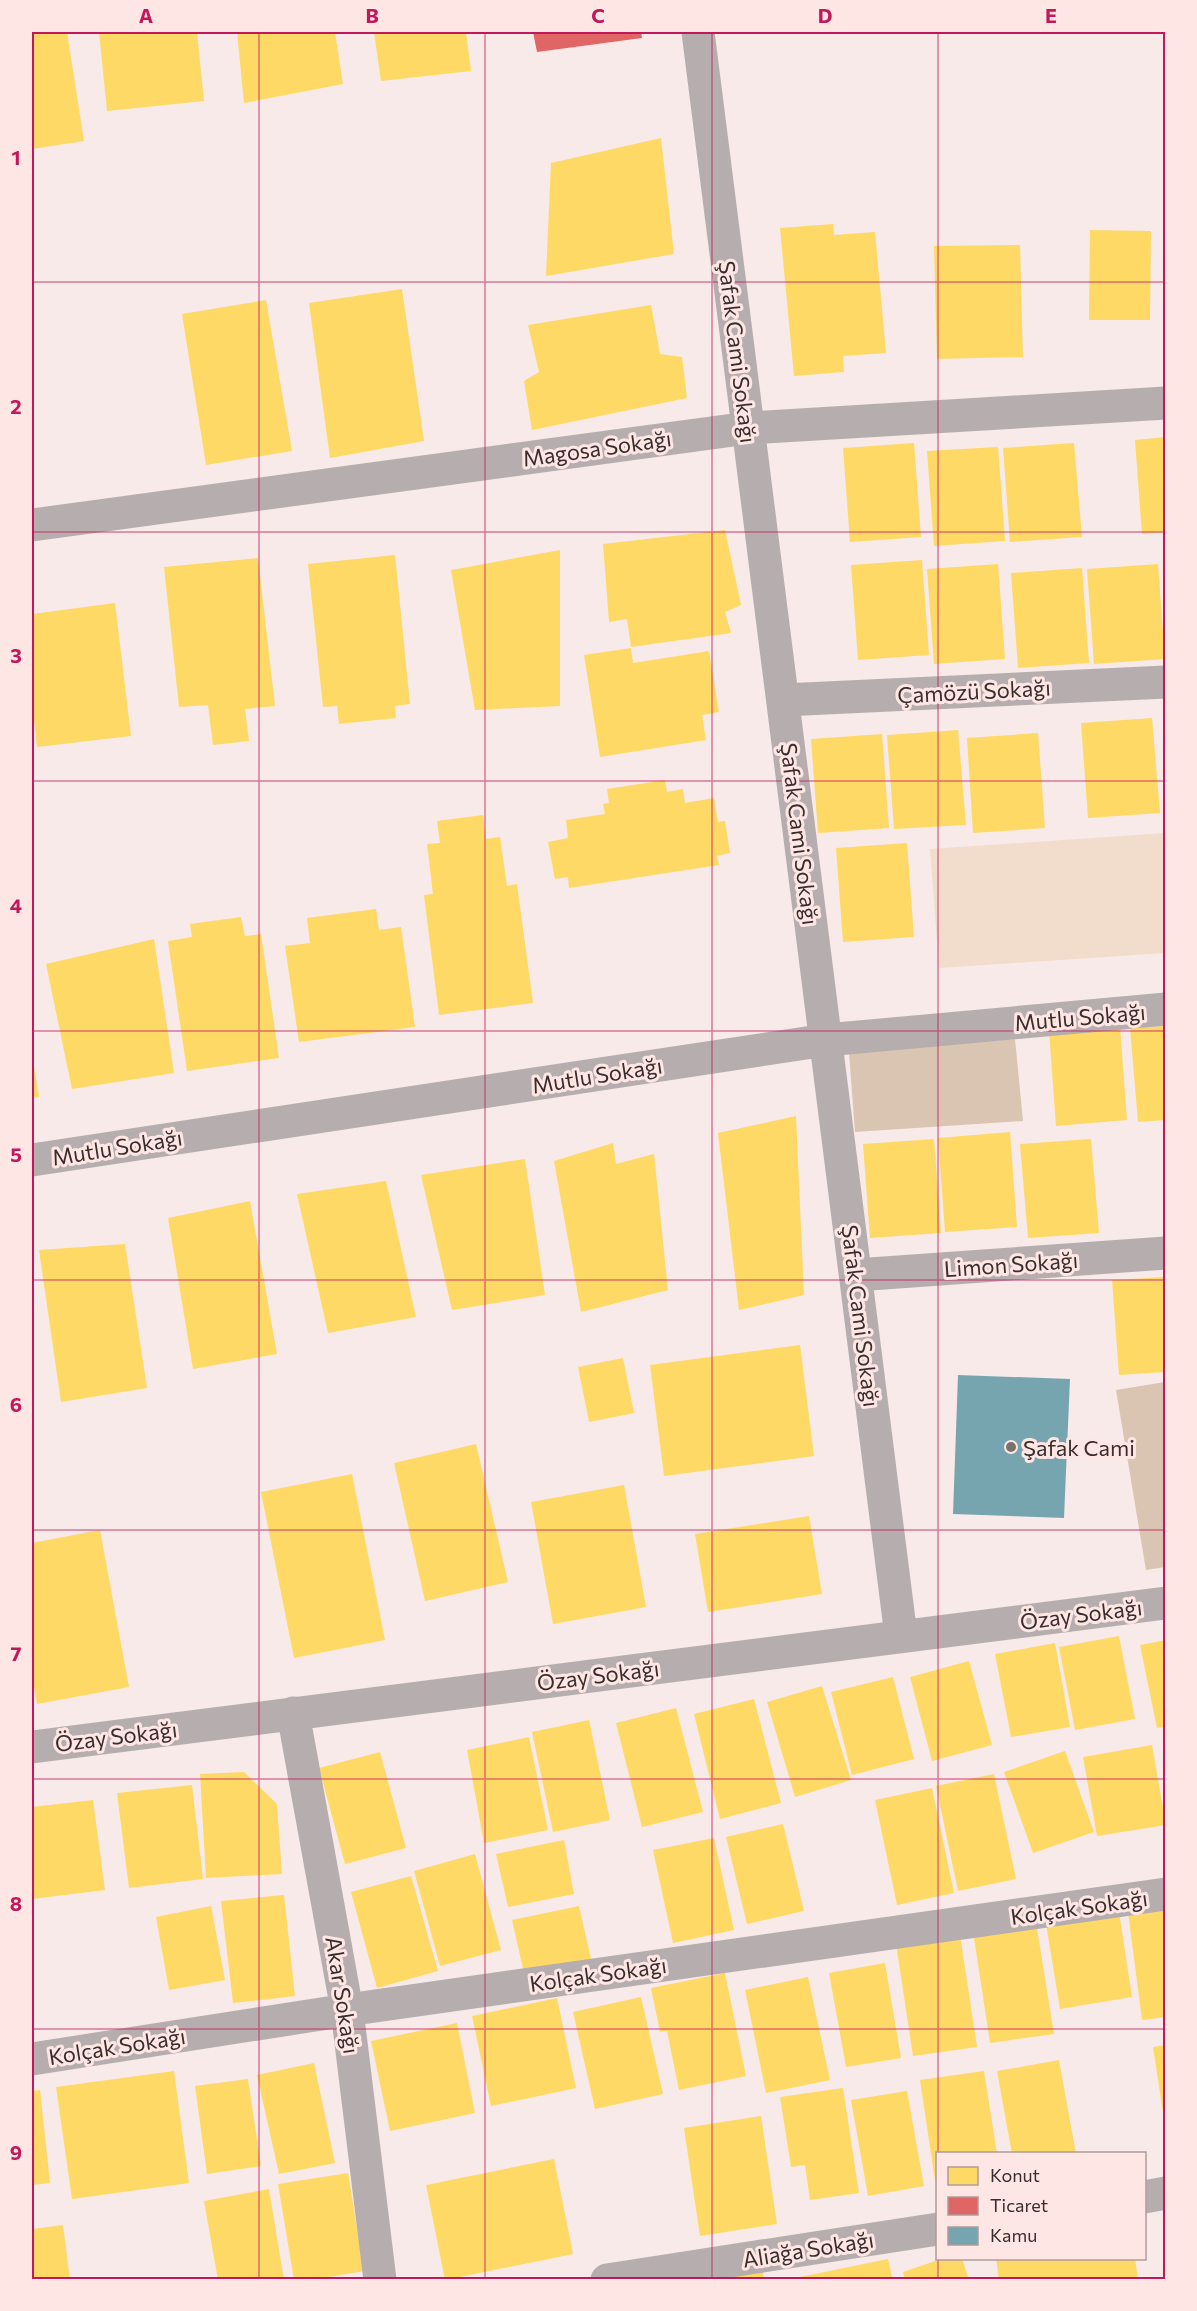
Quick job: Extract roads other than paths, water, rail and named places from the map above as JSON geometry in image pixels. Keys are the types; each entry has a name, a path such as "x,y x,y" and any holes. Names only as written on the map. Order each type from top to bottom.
{"street":[{"name":"Şafak Cami Sokağı","path":"698,32 901,1636"},
{"name":"Magosa Sokağı","path":"32,525 748,428 1166,403"},
{"name":"Çamözü Sokağı","path":"783,700 1166,682"},
{"name":"Mutlu Sokağı","path":"32,1160 826,1040 1166,1009"},
{"name":"Limon Sokağı","path":"856,1275 1166,1253"},
{"name":"Özay Sokağı","path":"32,1747 1166,1603"},
{"name":"Akar Sokağı","path":"293,1713 347,2010 380,2280"},
{"name":"Kolçak Sokağı","path":"32,2059 347,2010 1166,1894"},
{"path":"1146,2197 1166,2193"},
{"name":"Aliağa Sokağı","path":"607,2280 936,2229"}],"place":[{"name":"Şafak Cami","path":"1011,1447"}]}
